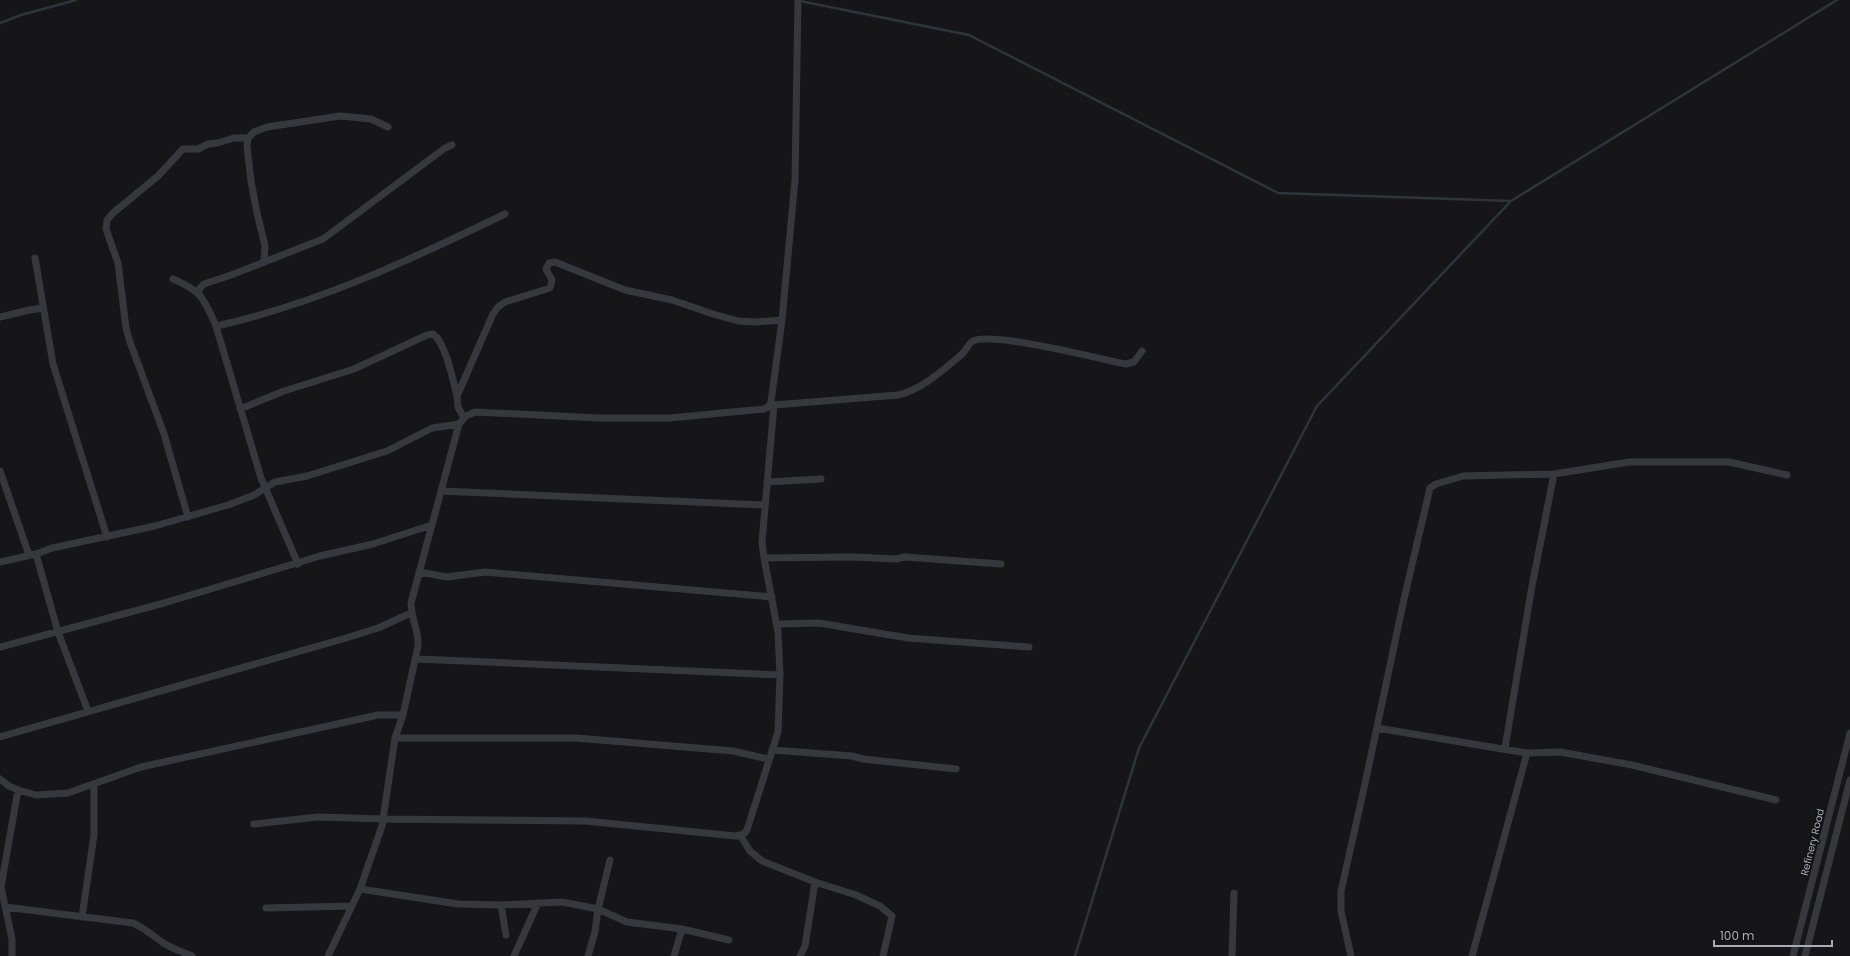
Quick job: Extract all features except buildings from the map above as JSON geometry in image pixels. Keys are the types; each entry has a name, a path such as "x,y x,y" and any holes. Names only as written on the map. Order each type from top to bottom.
{"street":[{"path":"254,824 318,817 383,820 585,821 686,832 740,835 747,830 768,759 778,732 780,675 776,624 762,542 773,403 795,180 798,0"},
{"path":"264,261 265,246 256,213 247,146 248,138 254,132 268,127 340,116 371,119 388,127"},
{"path":"188,517 164,434 126,328 118,263 106,229 107,220 113,213 158,176 183,149 198,149 208,144 217,144 234,138 248,138"},
{"path":"199,293 200,288 204,284 324,239 445,148 452,145"},
{"path":"216,326 255,318 318,297 433,249 505,214"},
{"path":"35,258 53,364 108,537"},
{"path":"457,396 493,314 505,302 550,288 552,280 546,268 549,263 554,262 625,290 672,300 731,319 755,322 782,320"},
{"path":"173,279 199,293 207,305 216,326 261,478 298,564"},
{"path":"0,318 29,310 43,308"},
{"path":"240,409 284,391 354,369 427,335 433,334 438,337 442,347 457,396 458,407 464,418"},
{"path":"328,956 360,890 383,820 395,738 417,658 419,638 411,614 411,603 459,424 464,418 475,412 598,418 670,418 764,409 768,408 773,403 898,395 909,393 963,353 973,341 981,339 1002,339 1126,364 1134,362 1142,350"},
{"path":"0,562 32,555 52,548 108,537 188,517 228,505 254,495 275,482 307,476 387,451 432,428 459,424"},
{"path":"1351,956 1341,911 1341,891 1404,599 1430,488 1436,484 1463,476 1554,474 1629,462 1729,462 1787,475"},
{"path":"0,471 88,711"},
{"path":"1506,748 1532,586 1554,474"},
{"path":"767,482 821,479"},
{"path":"441,491 765,505"},
{"path":"0,646 58,632 298,564 320,556 373,544 432,525"},
{"path":"764,558 853,556 896,559 905,557 1000,564"},
{"path":"419,572 447,577 485,572 772,596"},
{"path":"0,737 352,636 378,628 411,614"},
{"path":"776,624 819,623 908,638 1029,647"},
{"path":"417,658 780,675"},
{"path":"0,779 9,786 18,790 36,795 68,793 141,767 378,715 402,715"},
{"path":"1377,728 1444,740 1506,748 1528,753 1567,753 1632,765 1776,800"},
{"name":"Refinery Road","path":"1793,956 1850,733"},
{"path":"395,738 576,738 733,751 768,759"},
{"path":"772,750 852,756 863,759 956,769"},
{"path":"1472,956 1528,753"},
{"path":"1805,956 1850,780"},
{"path":"82,917 94,835 94,784"},
{"path":"12,956 12,939 4,907 1,887 18,790"},
{"path":"740,835 750,851 762,861 815,882 856,895 880,906 892,916 883,956"},
{"path":"588,956 595,932 598,909 610,860"},
{"path":"800,956 805,946 815,882"},
{"path":"360,890 458,904 501,906 562,902 598,909 627,922 682,929 729,940"},
{"path":"1232,956 1234,893"},
{"path":"514,956 538,903"},
{"path":"266,908 352,906"},
{"path":"501,906 506,935"},
{"path":"4,907 133,923 143,927 167,945 192,956"},
{"path":"674,956 682,929"}],"waterway":[{"path":"0,23 21,15 76,0"},
{"path":"1075,956 1139,748 1317,406 1511,201 1837,0"},
{"path":"800,1 969,35 1278,193 1511,201"}]}
